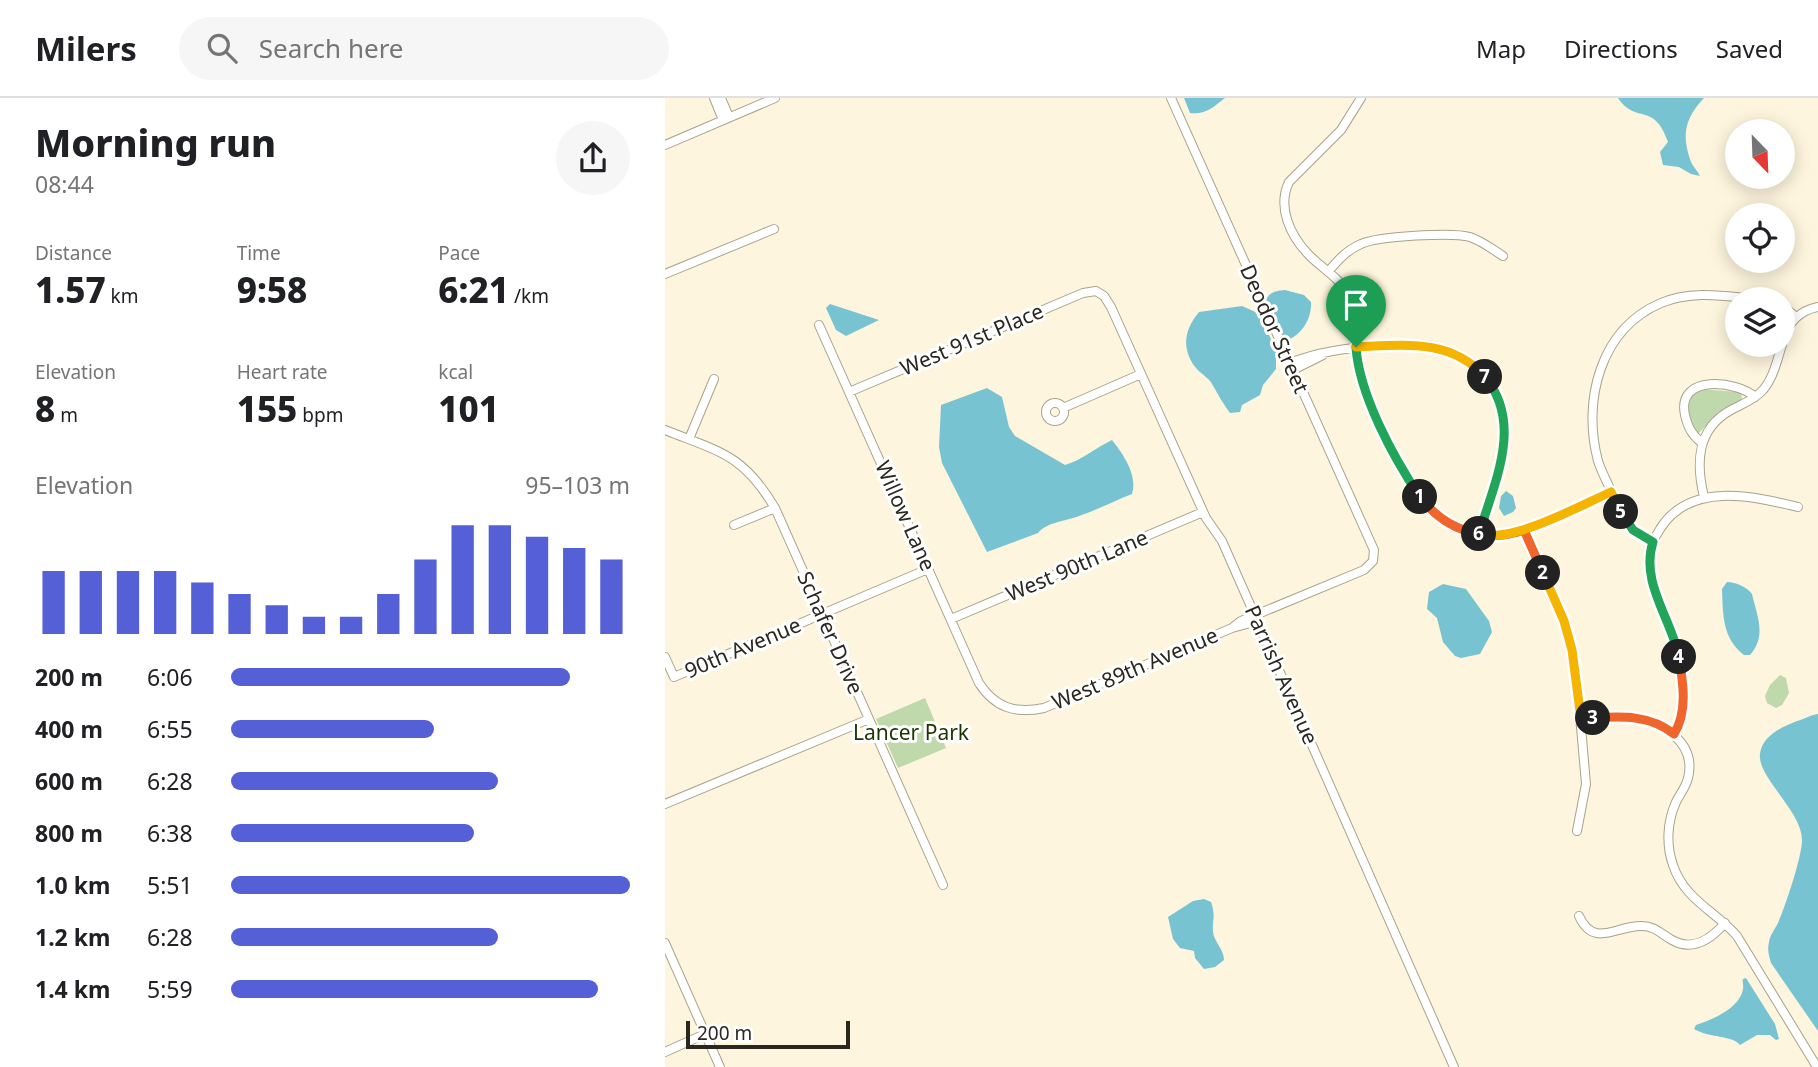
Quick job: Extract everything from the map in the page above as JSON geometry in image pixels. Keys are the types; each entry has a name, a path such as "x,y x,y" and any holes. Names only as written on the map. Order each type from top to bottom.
{"street":[{"path":"714,98 726,119"},
{"path":"721,98 726,119"},
{"path":"665,145 775,98"},
{"name":"Deodor Street","path":"1171,98 1371,540 1373,561"},
{"path":"1361,98 1341,130 1296,174 1284,192 1284,211 1307,253 1343,287 1351,300 1355,314 1358,370 1362,384 1390,445 1415,490 1429,508 1458,528 1479,534 1501,535 1524,530 1611,492"},
{"path":"665,274 773,229"},
{"path":"1328,272 1353,248 1381,239 1455,234 1487,244 1503,256"},
{"name":"Parrish Avenue","path":"1096,291 1104,296 1111,307 1203,512 1222,541 1454,1067"},
{"name":"West 91st Place","path":"849,393 1083,293 1096,291"},
{"path":"1653,542 1630,526 1611,492 1597,456 1593,396 1602,362 1616,339 1641,315 1670,300 1706,295 1725,297"},
{"path":"1796,317 1818,307"},
{"name":"Willow Lane","path":"818,325 979,683 986,694 997,703"},
{"path":"1291,367 1325,353 1356,347 1417,345 1440,348 1466,360 1490,384 1503,414 1505,442 1479,534"},
{"path":"1704,497 1698,464 1702,443 1719,418 1755,397 1771,377 1778,357"},
{"path":"1063,408 1141,374"},
{"path":"689,439 714,379"},
{"path":"1702,443 1689,430 1684,412 1684,402 1692,389 1705,385 1736,388 1755,397"},
{"name":"Schafer Drive","path":"665,430 725,454 744,466 761,484 775,508 943,885"},
{"path":"1674,734 1683,715 1681,671 1673,634 1650,576 1653,542 1661,527 1675,510 1704,497 1740,497 1798,507"},
{"path":"734,525 775,508"},
{"name":"West 90th Lane","path":"951,619 1203,512"},
{"path":"1524,530 1568,633 1576,670 1585,790 1577,831"},
{"name":"West 89th Avenue","path":"997,703 1011,710 1028,712 1044,708 1233,628 1241,621 1256,618 1363,570 1373,561"},
{"name":"90th Avenue","path":"665,657 674,677 928,569"},
{"path":"1581,719 1623,716 1640,718 1674,734 1685,747 1689,770 1687,782 1669,824 1670,857 1677,875 1688,893 1725,923 1740,940 1817,1067"},
{"path":"665,804 869,719"},
{"path":"1579,916 1585,928 1592,932 1609,933 1645,926 1656,929 1676,942 1686,944 1708,940 1725,923"},
{"path":"665,943 720,1067"},
{"path":"665,1052 705,1034"}],"green space":[{"path":"1701,389 1738,392 1742,399 1718,413 1696,433 1690,420 1688,402 1689,397"},
{"path":"1780,675 1786,678 1789,693 1782,705 1776,708 1767,703 1765,696 1770,685"},
{"name":"Lancer Park","path":"925,698 946,748 898,768 876,719"}],"water":[{"path":"1184,98 1225,98 1209,110 1190,113"},
{"path":"1618,98 1704,98 1689,120 1686,135 1691,162 1700,176 1679,167 1663,165 1660,152 1668,142 1663,129 1651,117 1631,110"},
{"path":"1285,290 1304,295 1311,302 1311,308 1304,326 1291,339 1285,341 1266,303 1270,294"},
{"path":"830,304 879,320 846,336 836,330 826,308"},
{"path":"1242,306 1260,314 1276,351 1276,369 1263,385 1260,395 1242,405 1240,412 1230,413 1211,382 1191,361 1186,340 1190,326 1199,312"},
{"path":"987,388 1002,397 1009,427 1015,436 1065,465 1112,440 1131,472 1132,494 1086,514 1051,524 1038,533 987,552 942,463 939,447 941,405"},
{"path":"1506,491 1513,496 1516,508 1504,516 1499,508 1501,496"},
{"path":"1727,582 1741,585 1752,594 1759,633 1758,641 1750,655 1744,655 1737,648 1728,633 1722,589"},
{"path":"1443,584 1466,589 1489,621 1492,632 1480,654 1461,658 1455,656 1443,642 1437,618 1427,609 1429,592"},
{"path":"1818,714 1818,1031 1771,963 1769,955 1770,939 1789,894 1802,840 1795,818 1765,773 1760,754 1762,746 1773,733"},
{"path":"1204,899 1211,902 1214,936 1224,960 1215,967 1204,969 1195,958 1194,951 1180,948 1173,939 1168,917 1193,901"},
{"path":"1746,978 1775,1024 1779,1039 1776,1040 1770,1035 1757,1035 1740,1045 1694,1029 1696,1025 1717,1016 1737,1002 1743,989 1743,979"}],"route":[{"path":"1356,347 1362,384 1394,453 1415,490 1429,508 1449,524 1474,534 1486,535 1501,535 1513,533 1524,530 1568,633 1576,670 1581,719 1623,716 1640,718 1674,734 1683,715 1681,671 1673,634 1650,576 1653,542 1633,530 1623,517 1611,492 1524,530 1519,531 1513,533 1508,534 1501,535 1494,536 1486,535 1479,534 1505,442 1503,414 1490,384 1481,372 1466,360 1440,348 1417,345 1356,347"}]}
